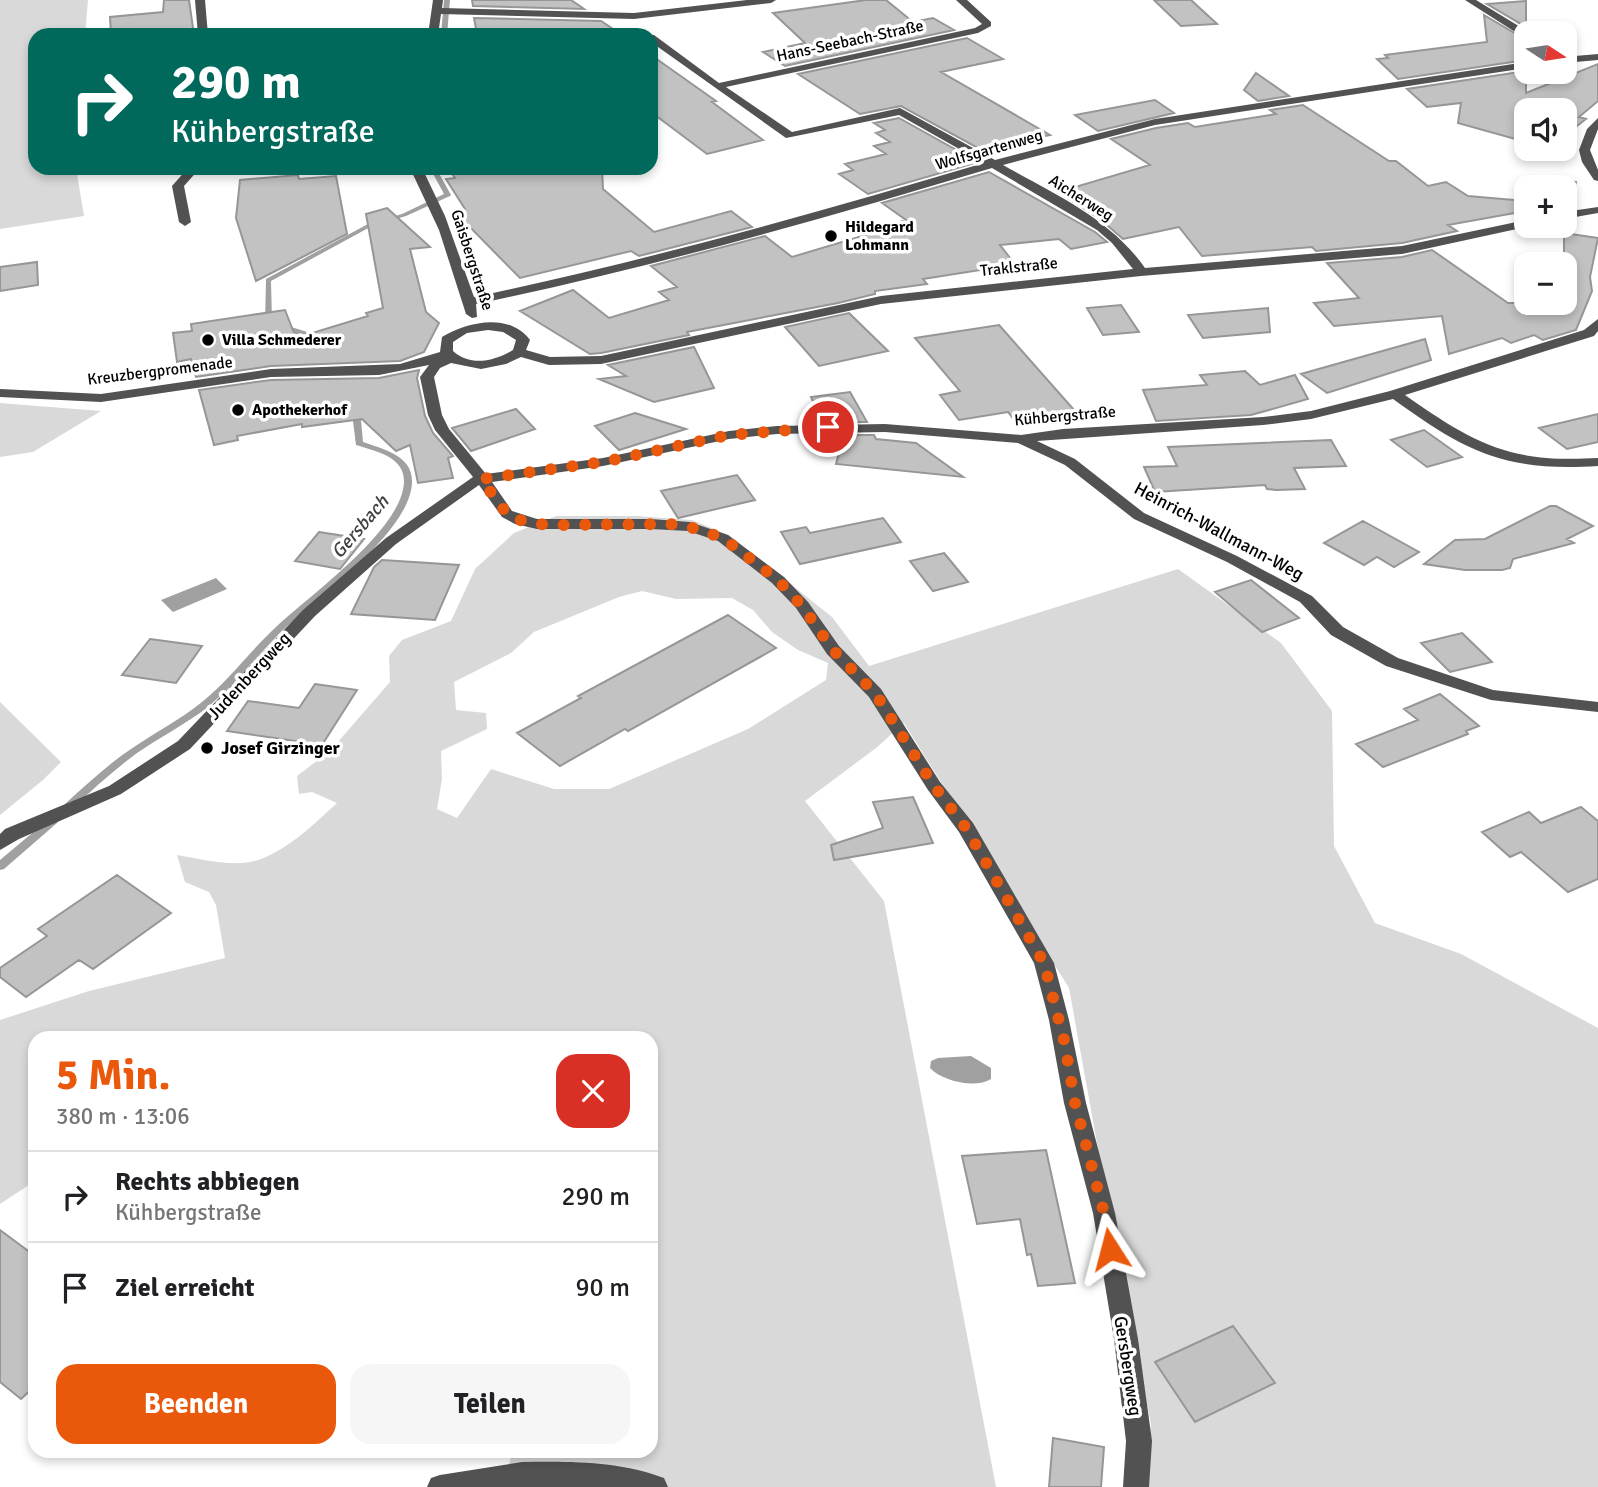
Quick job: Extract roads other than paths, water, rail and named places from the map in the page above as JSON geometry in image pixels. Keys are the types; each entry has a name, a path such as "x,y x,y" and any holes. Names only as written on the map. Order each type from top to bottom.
{"street":[{"path":"200,0 202,28"},
{"path":"434,28 438,0"},
{"path":"437,11 634,16 771,0"},
{"name":"Hans-Seebach-Straße","path":"717,86 978,30 988,24 961,0"},
{"path":"1470,0 1514,28"},
{"path":"634,16 642,3"},
{"name":"Aicherweg","path":"634,16 632,22 640,28"},
{"name":"Aicherweg","path":"658,42 790,136 900,111 1074,210 1112,236 1132,256 1140,272"},
{"path":"1577,59 1598,57"},
{"name":"Wolfsgartenweg","path":"469,302 541,287 846,208 993,164 1155,122 1514,67"},
{"path":"1598,121 1584,146 1584,157 1598,178"},
{"path":"185,222 178,186 188,175"},
{"name":"Gaisbergstraße","path":"419,175 451,244 475,327"},
{"path":"1577,214 1598,210"},
{"name":"Traklstraße","path":"519,352 550,361 601,360 881,300 1140,272 1402,250 1514,226"},
{"name":"Kühbergstraße","path":"481,479 603,462 729,435 777,430 885,428 1021,439 1063,433 1311,415 1395,394 1589,333 1598,323"},
{"path":"475,327 500,327 519,334 523,340 519,352 502,362 479,365 448,355 447,340 475,327"},
{"path":"448,355 435,365 428,377 435,415 446,438 481,479"},
{"name":"Kreuzbergpromenade","path":"0,393 102,398 269,373 348,370 370,372 424,364 448,355"},
{"path":"1395,394 1443,426 1507,457 1561,464 1598,462"},
{"name":"Heinrich-Wallmann-Weg","path":"1021,439 1070,462 1139,516 1232,559 1306,599 1337,631 1392,662 1491,695 1598,707"},
{"name":"Judenbergweg","path":"0,844 12,834 115,790 184,745 309,613 391,541 467,486 481,479"},
{"name":"Gersbergweg","path":"481,479 507,514 515,519 537,524 690,527 723,538 747,555 778,580 802,606 833,650 875,693 934,786 966,828 1044,963 1059,1020 1075,1103 1104,1213 1126,1339 1139,1441 1136,1487"},
{"path":"440,1487 500,1476 550,1473 598,1475 656,1487"}],"waterway":[{"name":"Gersbach","path":"445,28 447,0"},
{"name":"Gersbach","path":"317,338 268,322 268,280 370,225 404,215 448,195 437,175"},
{"name":"Gersbach","path":"69,806 125,757 188,717 215,695 280,628 356,561 393,520 404,500 407,472 398,459 359,443 357,420 352,416 352,410"},
{"name":"Gersbach","path":"0,866 53,821"}],"place":[{"name":"Hildegard Lohmann","path":"831,236"},
{"name":"Villa Schmederer","path":"208,340"},
{"name":"Apothekerhof","path":"238,410"},
{"name":"Josef Girzinger","path":"207,748"}]}
